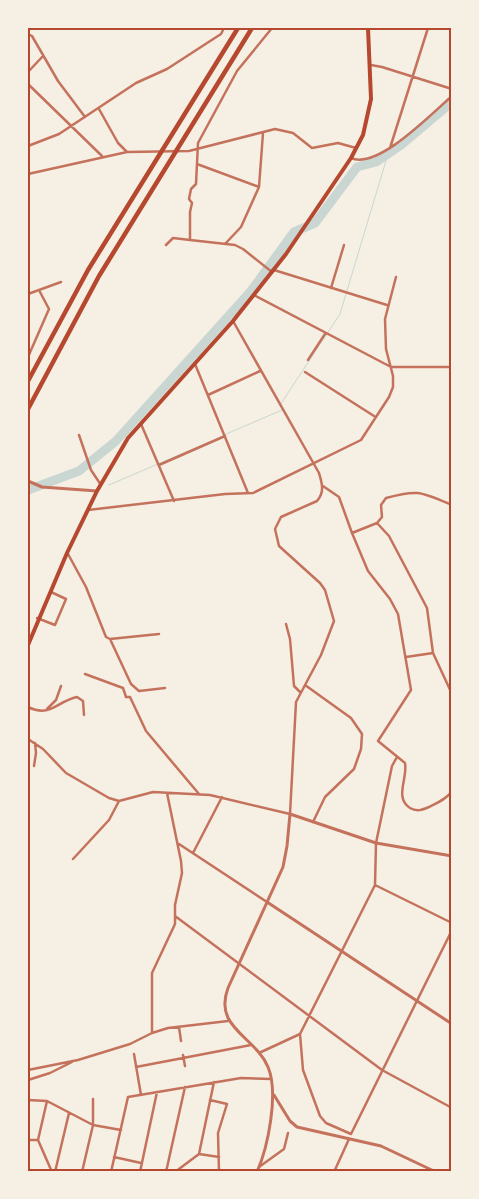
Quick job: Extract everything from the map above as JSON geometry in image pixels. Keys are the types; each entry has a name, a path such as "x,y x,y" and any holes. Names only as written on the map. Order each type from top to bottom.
{"highway":[{"path":"28,380 88,270 238,28"},
{"path":"28,410 99,276 252,28"}],"main road":[{"path":"28,644 49,591 97,491 128,438 254,295 357,148 367,119 371,99 368,28"}],"street":[{"path":"28,146 48,139 99,109 136,83 186,58 221,34 224,28"},
{"path":"190,240 190,212 192,203 189,200 191,189 196,187 198,143 237,71 272,28"},
{"path":"390,148 428,28"},
{"path":"28,34 32,36 58,81 85,117"},
{"path":"28,72 43,56"},
{"path":"371,65 452,89"},
{"path":"28,84 102,157"},
{"path":"351,158 357,161 372,158 390,148 452,96"},
{"path":"99,109 118,143 127,152"},
{"path":"28,174 127,152 189,151 263,133 284,130 293,133 312,148 338,144 357,148"},
{"path":"225,244 241,227 259,187 263,133"},
{"path":"197,164 259,187"},
{"path":"166,245 173,238 225,244 243,249 272,271 387,305"},
{"path":"331,288 344,245"},
{"path":"88,510 249,493 270,487 311,463 361,440 374,416 389,397 393,387 391,367 386,349 387,305 396,277"},
{"path":"28,294 40,292 61,282"},
{"path":"28,357 49,308 40,292"},
{"path":"254,295 391,367 452,367"},
{"path":"233,321 311,463 319,473 323,486 321,496 317,501 281,517 275,529 279,546 320,583 328,596 334,621 296,702 290,814 285,857 225,997 224,1011 228,1021 259,1053 272,1079 273,1094 264,1156 258,1170"},
{"path":"308,360 326,334"},
{"path":"194,363 249,493"},
{"path":"208,395 260,371"},
{"path":"305,372 374,416"},
{"path":"140,423 174,501"},
{"path":"79,435 91,470 101,485"},
{"path":"159,465 225,436"},
{"path":"29,482 42,487 97,491"},
{"path":"323,486 339,497 364,563 390,599 398,614 411,690 378,740 405,763 406,770 402,798 407,806 413,810 421,811 446,798 452,791"},
{"path":"352,533 377,523 382,517 382,501 406,492 421,492 452,505"},
{"path":"377,523 389,536 427,608 433,653 452,694"},
{"path":"67,553 86,587 106,637 110,639 131,684 139,691 165,688"},
{"path":"37,618 56,625 66,599 49,591"},
{"path":"286,624 290,639 294,686 300,692"},
{"path":"110,639 159,634"},
{"path":"406,657 433,653"},
{"path":"85,674 122,688 126,697 130,697 146,731 199,794"},
{"path":"304,684 351,718 362,734 361,749 354,769 325,797 313,822"},
{"path":"46,710 56,700 61,686"},
{"path":"28,707 52,710 77,697 83,701 84,716"},
{"path":"28,739 35,743 66,773 110,798 119,801 153,792 222,797 290,814 376,843 452,856"},
{"path":"34,766 35,743"},
{"path":"351,1134 326,1123 320,1116 303,1070 300,1034 375,885 376,843 392,766 397,756"},
{"path":"152,1033 152,973 174,924 175,904 182,873 167,793"},
{"path":"193,853 222,797"},
{"path":"73,859 108,820 119,801"},
{"path":"177,843 452,1024"},
{"path":"375,885 452,923"},
{"path":"175,916 308,1017 382,1070 452,1108"},
{"path":"334,1172 382,1070 452,930"},
{"path":"28,1070 78,1060 133,1043 152,1033 179,1027 228,1021"},
{"path":"179,1027 181,1041"},
{"path":"259,1053 300,1034"},
{"path":"136,1067 251,1045"},
{"path":"134,1054 141,1094"},
{"path":"184,1057 185,1066"},
{"path":"28,1080 50,1073 78,1060"},
{"path":"111,1172 128,1097 241,1078 272,1079"},
{"path":"166,1172 188,1080"},
{"path":"175,1172 199,1154 214,1082"},
{"path":"140,1172 157,1092"},
{"path":"273,1094 290,1121 297,1127 349,1138 395,1151 436,1172"},
{"path":"82,1172 93,1126 93,1099"},
{"path":"28,1100 46,1101 93,1126 121,1130"},
{"path":"209,1100 227,1104 218,1133 219,1172"},
{"path":"46,1101 38,1140 54,1172"},
{"path":"54,1172 69,1113"},
{"path":"258,1170 284,1149 288,1133"},
{"path":"28,1140 38,1140"},
{"path":"199,1154 219,1157"},
{"path":"114,1157 142,1163"}],"waterway":[{"path":"28,490 79,471 116,441 251,291 294,232 315,223 357,167 376,162 401,145 452,102"},
{"path":"280,405 340,314 388,154"},
{"path":"224,435 282,410"},
{"path":"109,485 209,442"}]}
